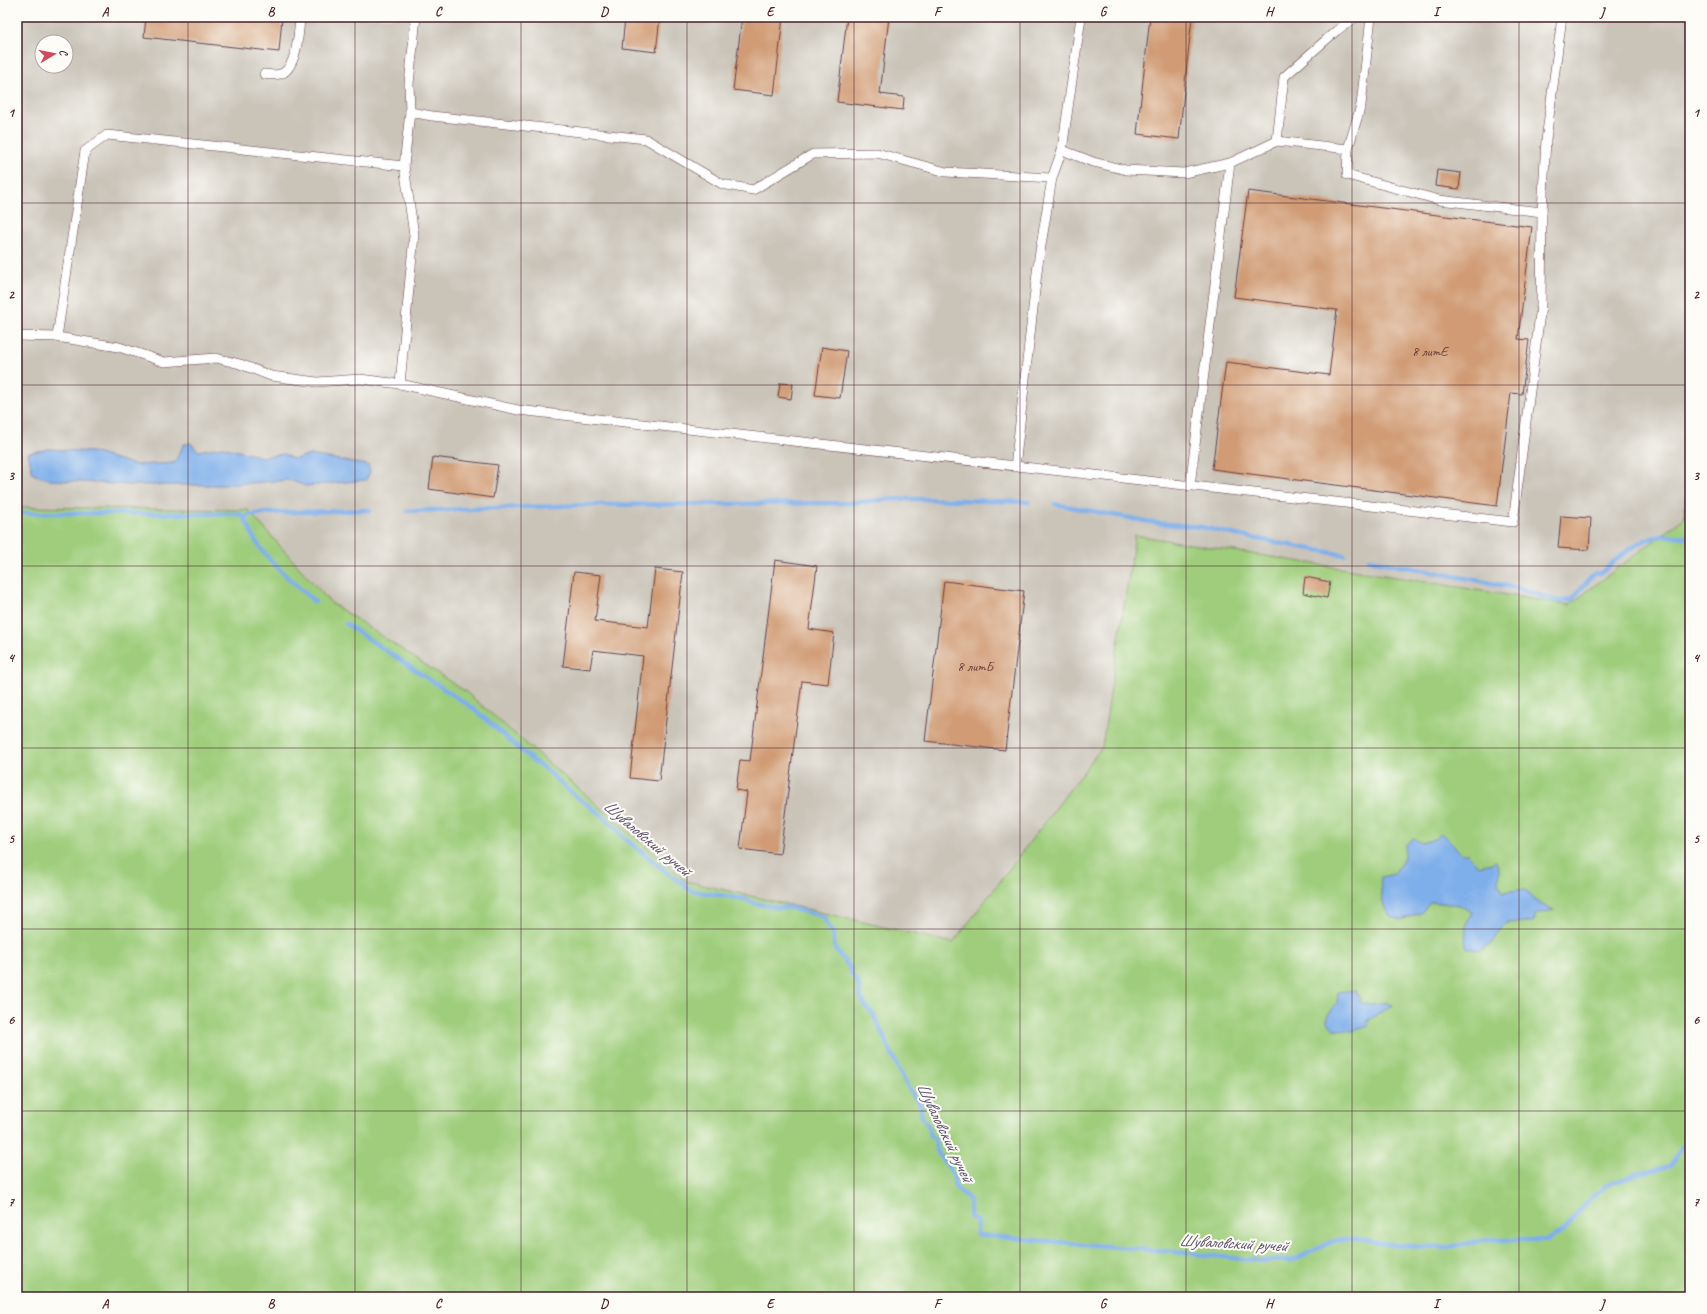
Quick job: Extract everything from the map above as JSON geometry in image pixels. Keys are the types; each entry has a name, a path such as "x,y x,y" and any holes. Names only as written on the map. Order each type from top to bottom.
{"lane":[{"path":"264,74 275,75 284,72 294,58 299,34 300,17"},
{"path":"400,384 414,235 404,166 410,112 408,84 416,17"},
{"path":"1015,467 1038,264 1052,178 1062,150 1081,17"},
{"path":"1277,141 1284,77 1336,32 1356,17"},
{"path":"1371,17 1361,105 1348,149 1347,175 1439,200 1542,212"},
{"path":"17,336 57,337 119,347 164,362 216,358 240,364 271,376 317,382 360,379 400,384 518,410 1513,522 1541,306 1542,212 1546,140 1562,17"},
{"path":"410,112 432,116 646,139 722,184 753,190 813,154 878,153 946,172 1052,178"},
{"path":"57,337 85,151 107,135 404,166"},
{"path":"1062,150 1093,162 1126,170 1184,173 1230,163 1277,141 1348,149"},
{"path":"1190,486 1230,163"}],"shaded area":[{"path":"17,17 1690,17 1690,461 1684,518 1570,605 1135,535 1102,747 953,943 686,881 466,692 330,602 248,510 17,507"}],"green space":[{"path":"1690,461 1690,1297 17,1297 17,507 248,510 330,602 466,692 686,881 953,943 1102,747 1135,535 1569,605 1684,518"}],"water":[{"path":"191,443 198,451 222,447 262,457 284,454 293,459 310,455 368,465 370,472 366,480 306,486 289,480 223,485 130,485 51,480 33,474 28,453 49,449 92,452 136,465 174,463 184,444"},
{"path":"1441,833 1462,854 1468,854 1478,866 1496,861 1499,870 1498,883 1503,892 1525,889 1535,900 1554,910 1536,914 1533,922 1506,923 1497,934 1493,942 1480,951 1465,947 1466,924 1472,912 1459,905 1431,902 1421,913 1401,920 1390,916 1384,907 1381,892 1381,877 1394,874 1404,858 1406,844 1414,839 1422,843 1437,838"},
{"path":"1356,990 1361,1003 1388,1003 1393,1005 1367,1021 1369,1026 1353,1031 1334,1029 1327,1022 1327,1016 1337,1003 1338,992"}],"building":[{"path":"146,17 282,17 279,52 144,37"},
{"path":"625,17 660,17 656,52 622,48"},
{"path":"742,17 783,17 774,95 733,90"},
{"path":"847,17 889,17 880,94 904,97 903,110 837,102"},
{"path":"1150,17 1192,17 1179,139 1137,134"},
{"path":"1437,170 1461,173 1459,189 1435,186"},
{"path":"1248,191 1532,227 1518,339 1529,340 1522,394 1511,393 1497,506 1212,469 1226,362 1329,375 1337,310 1234,297"},
{"path":"822,347 847,351 840,398 815,395"},
{"path":"780,383 793,384 791,399 778,397"},
{"path":"433,457 498,465 493,498 429,489"},
{"path":"1561,516 1591,518 1589,550 1558,548"},
{"path":"775,560 817,566 809,629 834,633 828,684 802,681 780,854 740,849 747,792 736,790 740,760 750,761"},
{"path":"655,569 683,572 659,781 630,778 643,656 593,650 590,669 563,666 574,572 601,575 595,621 648,627"},
{"path":"1305,577 1330,582 1327,598 1303,593"},
{"path":"944,581 1024,591 1005,750 925,741"}],"waterway":[{"path":"407,511 585,505 849,503 892,499 1029,502"},
{"path":"1055,504 1156,523 1202,527 1236,535 1344,555"},
{"path":"245,518 249,515 264,513 370,510"},
{"path":"17,513 240,514 263,551 284,574 315,602"},
{"path":"1369,560 1518,588 1557,601 1571,600 1595,573 1601,573 1631,548 1641,542 1662,536 1690,538"},
{"name":"Шуваловский ручей","path":"346,624 474,709 532,760 548,771 569,791 604,817 619,831 623,837 678,881 684,883 686,888 693,891 745,899 753,903 774,907 791,908 824,917 833,935 835,949 851,969 851,973 859,985 860,995 864,1004 873,1014 902,1076 910,1091 921,1105 921,1116 929,1127 929,1135 935,1139 936,1150 953,1174 955,1187 970,1200 970,1217 977,1221 977,1235 1176,1252 1261,1261 1293,1260 1334,1241 1358,1238 1399,1246 1448,1247 1486,1240 1548,1240 1564,1230 1585,1204 1605,1186 1638,1173 1671,1166 1682,1147 1690,1144"}]}
